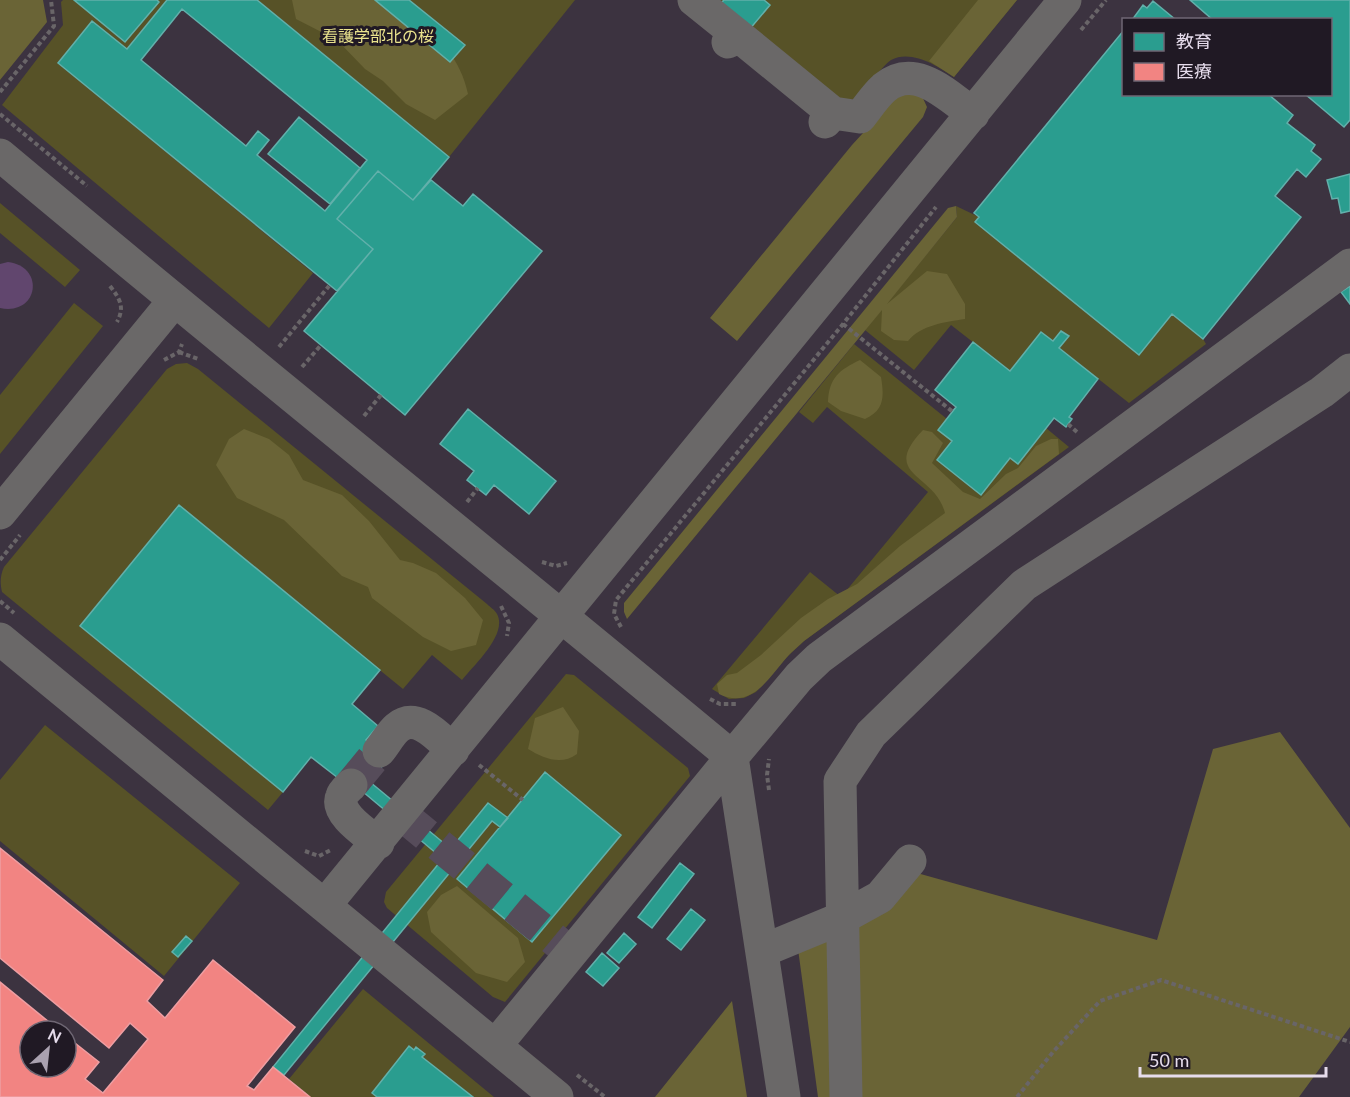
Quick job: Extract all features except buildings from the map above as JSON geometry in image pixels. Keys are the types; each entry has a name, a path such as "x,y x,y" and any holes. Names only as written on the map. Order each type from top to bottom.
{"street":[{"path":"694,0 731,37 829,118 860,117 884,88 899,78 916,77 937,88 973,114"},
{"path":"325,905 378,843 463,762 562,616 1065,0"},
{"path":"0,154 174,301 732,757 784,1097"},
{"path":"495,1046 732,757 799,677 819,658 1350,265"},
{"path":"0,513 174,301"},
{"path":"846,1097 840,781 871,734 1024,585 1322,392 1350,370"},
{"path":"9,628 325,905 557,1097"},
{"path":"379,751 398,728 407,723 421,723 463,762"},
{"path":"351,785 341,797 341,808 348,818 378,843"},
{"path":"762,951 842,918 880,897 910,861"}],"path":[{"path":"0,92 54,26 51,0"},
{"path":"1077,35 1106,0"},
{"path":"622,629 614,614 616,600 843,324 940,201"},
{"path":"102,279 111,286 121,301 121,314 113,330"},
{"path":"279,347 329,286"},
{"path":"843,324 953,412"},
{"path":"270,340 287,354"},
{"path":"303,367 321,345"},
{"path":"179,351 202,360"},
{"path":"295,360 311,374"},
{"path":"364,416 381,395"},
{"path":"355,409 372,423"},
{"path":"1068,424 1081,435"},
{"path":"467,502 478,488"},
{"path":"459,495 477,509"},
{"path":"541,561 556,566 568,562"},
{"path":"493,600 502,608 509,623 507,638"},
{"path":"0,602 9,628"},
{"path":"701,694 720,704 742,705"},
{"path":"463,762 479,765 523,800"},
{"path":"302,850 319,856 333,849"},
{"path":"1017,1097 1053,1052 1100,1001 1161,980 1350,1042"}],"green space":[{"path":"0,0 43,0 47,22 0,80"},
{"path":"63,0 167,0 127,49 92,21 58,63 313,273 269,328 2,105 63,25 61,2"},
{"path":"257,0 575,0 449,157"},
{"name":"看護学部北の桜","path":"292,0 378,0 398,7 422,44 447,49 460,70 468,94 435,120 406,104 383,81 365,69 337,40 296,19"},
{"path":"713,0 1017,0 954,77 924,60 907,56 899,57 891,60 855,99 839,101"},
{"path":"978,0 1017,0 954,77 929,61"},
{"path":"908,90 921,94 927,107 923,117 737,341 710,318 852,145 895,98"},
{"path":"0,203 80,270 65,287 0,233"},
{"path":"956,206 979,217 975,222 1138,354 1172,314 1206,344 1129,403 1059,348 1069,336 1062,331 1053,341 1010,371 951,325 914,370 865,330 957,217"},
{"path":"956,206 957,217 887,304 927,271 947,274 965,304 965,319 926,328 908,341 894,340 881,331 882,310 627,619 624,603 948,208"},
{"path":"74,303 103,326 0,454 0,395"},
{"path":"854,344 947,419 939,430 952,441 937,460 981,495 1010,458 1019,463 1046,428 1069,447 804,641 756,692 744,698 729,699 712,689 810,572 841,597 928,492 827,407 813,423 799,412"},
{"path":"860,360 881,377 883,390 880,407 865,419 841,411 828,402 830,387 836,376 846,367"},
{"path":"187,363 198,369 487,604 496,613 499,622 494,640 462,680 432,655 403,689 178,506 80,626 283,792 268,810 1,589 4,567 167,369 176,364"},
{"path":"244,429 269,439 289,455 303,480 342,495 369,521 400,560 436,573 465,598 483,620 476,645 451,651 423,637 372,598 368,587 342,576 284,520 237,498 216,465 229,439"},
{"path":"923,430 932,432 943,443 932,463 963,492 980,499 1006,474 1018,468 1036,446 1051,439 1058,439 1059,454 804,641 766,682 750,695 730,698 719,694 717,684 727,675 737,673 761,655 801,618 828,599 857,584 900,546 945,513 939,500 908,466 906,457 911,445"},
{"path":"566,674 574,675 688,768 690,776 505,1002 493,997 387,908 384,902 386,892"},
{"path":"563,707 579,731 577,754 565,760 558,760 546,758 528,749 535,718"},
{"path":"45,725 240,883 164,976 0,841 0,780"},
{"path":"1280,732 1350,828 1350,1027 1299,1097 818,1097 796,934 917,873 1157,940 1213,749"},
{"path":"457,886 518,938 525,962 507,982 476,973 431,932 427,912 441,895"},
{"path":"363,989 494,1097 310,1097 289,1079"},
{"path":"732,1001 747,1097 655,1097"}],"shaded area":[{"path":"8,262 28,272 32,281 29,298 23,305 13,309 0,308 0,264"}],"tunnel":[{"path":"351,785 379,751"},
{"path":"401,814 572,954"}]}
